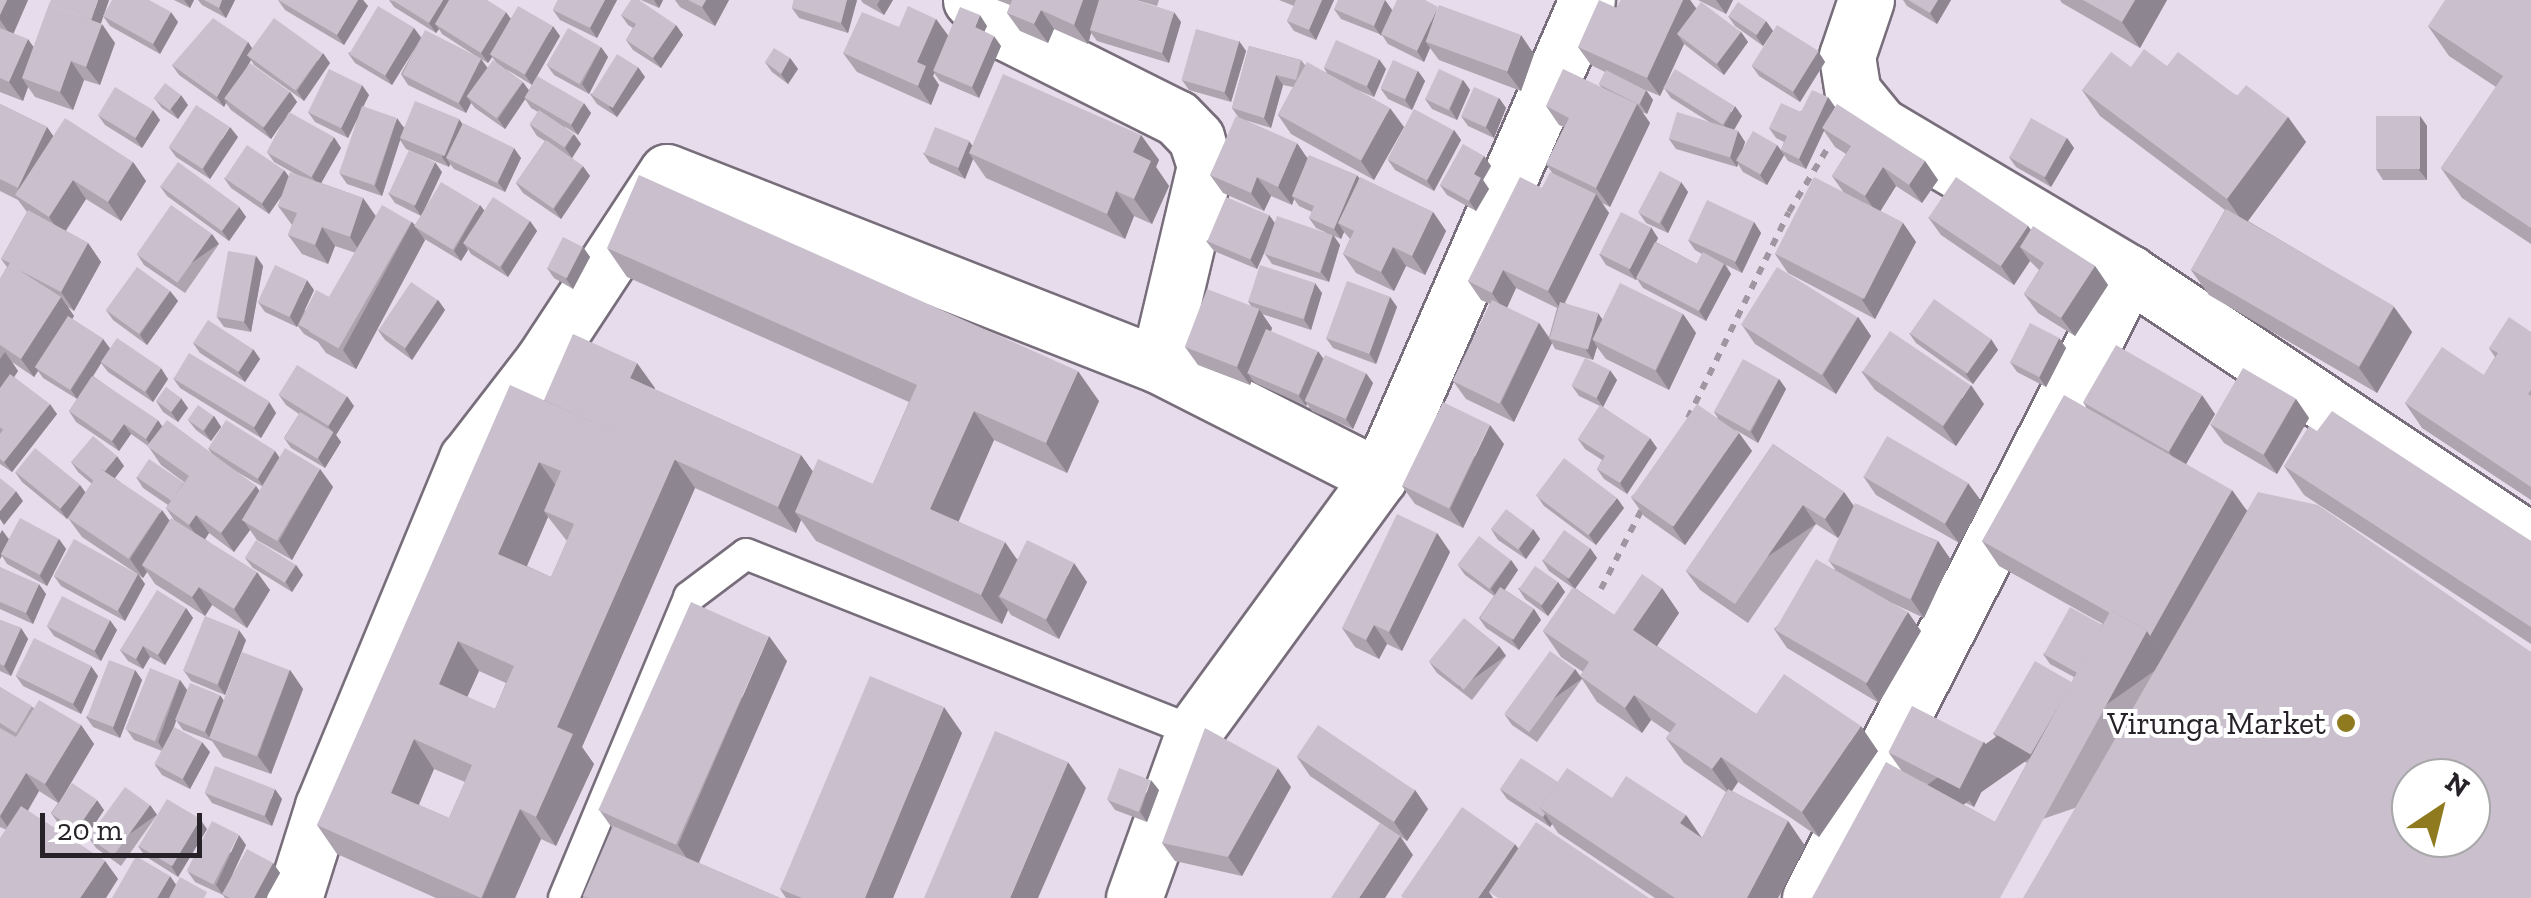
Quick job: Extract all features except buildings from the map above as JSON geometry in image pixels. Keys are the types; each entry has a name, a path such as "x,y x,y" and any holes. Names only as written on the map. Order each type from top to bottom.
{"street":[{"path":"971,0 1005,32 1178,118 1196,138 1205,166 1158,364"},
{"path":"1134,898 1194,731 1379,477 1587,0"},
{"path":"1866,0 1848,56 1853,92 1880,125 2129,273 2531,541"},
{"path":"294,898 323,806 467,459 542,362 667,172 1158,364 1379,477"},
{"path":"1810,898 2129,273"}],"lane":[{"path":"564,898 688,597 746,554 1194,731"}],"path":[{"path":"1680,434 1853,92"},
{"path":"1601,588 1654,485"}],"place":[{"name":"Virunga Market","path":"2346,723"}]}
